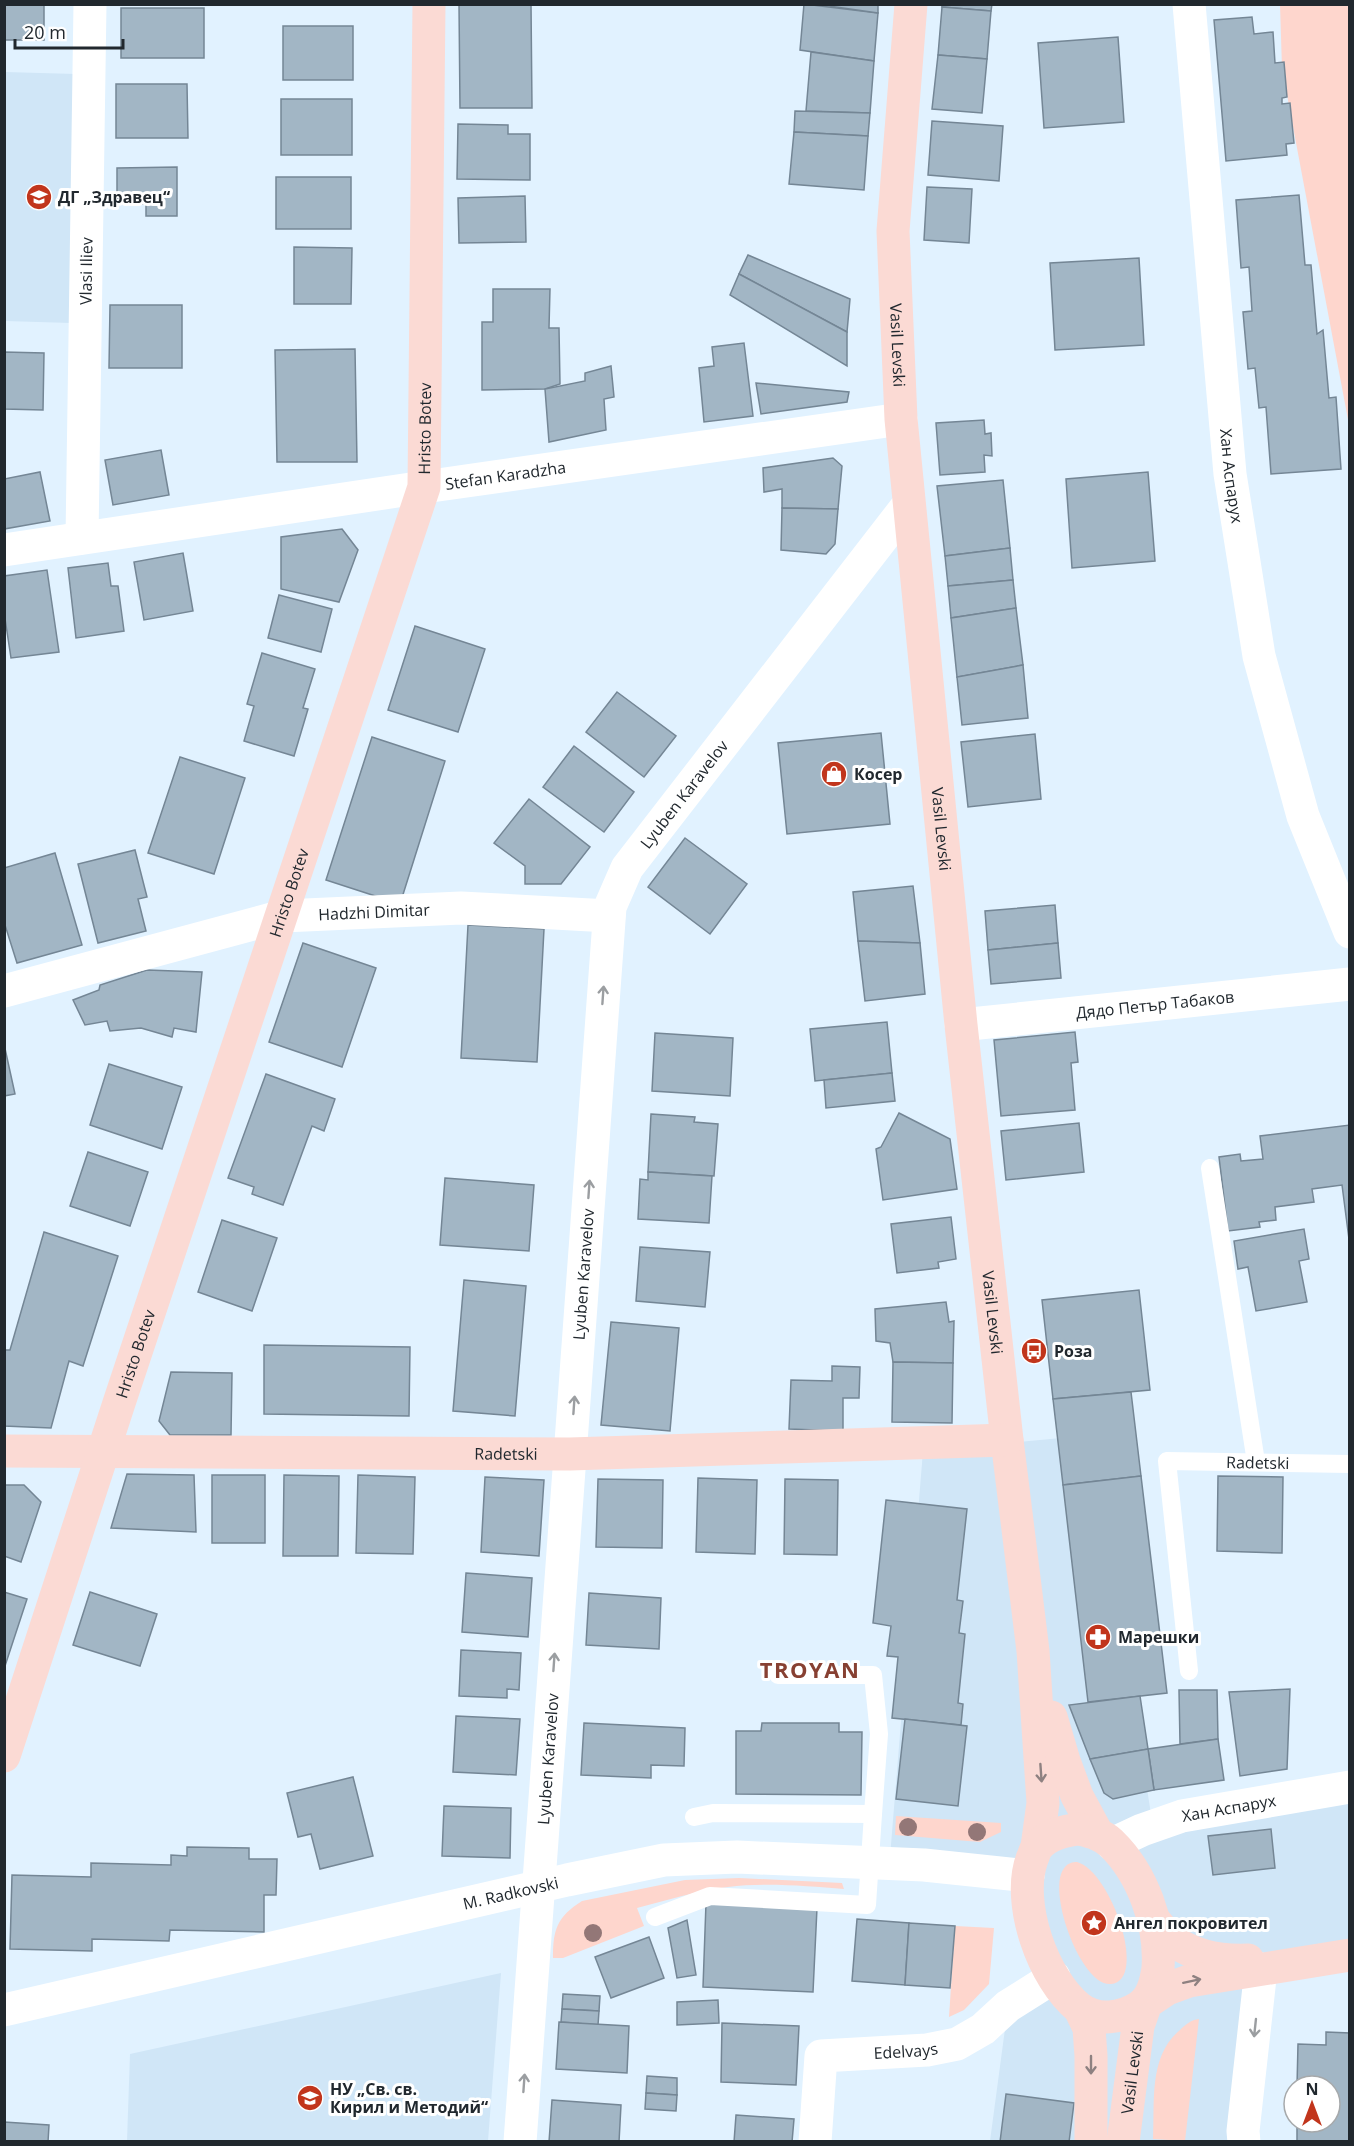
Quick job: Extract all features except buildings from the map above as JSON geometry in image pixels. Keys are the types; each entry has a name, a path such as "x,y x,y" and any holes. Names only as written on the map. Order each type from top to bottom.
{"street":[{"name":"Vlasi Iliev","path":"82,538 90,4"},
{"name":"Hristo Botev","path":"4,1756 424,488 429,4"},
{"name":"Vasil Levski","path":"911,4 893,231 901,419 962,1024 1007,1440 1033,1652 1043,1803 1032,1861"},
{"name":"Хан Аспарух","path":"1189,4 1230,474 1259,656 1303,816 1350,932"},
{"name":"Stefan Karadzha","path":"4,550 901,419"},
{"name":"Lyuben Karavelov","path":"520,2142 610,907 627,868 908,505"},
{"name":"Hadzhi Dimitar","path":"4,991 283,916 461,908 609,916"},
{"name":"Дядо Петър Табаков","path":"962,1024 1350,984"},
{"name":"Radetski","path":"4,1451 570,1455 1007,1440"},
{"name":"Vasil Levski","path":"1033,1652 1064,1761 1077,1796 1105,1838"},
{"name":"Хан Аспарух","path":"1105,1838 1142,1830 1182,1816 1350,1787"},
{"path":"1091,2142 1089,2028 1080,2009 1054,1977 1038,1946 1027,1897 1032,1861 1058,1832 1078,1829 1105,1838 1128,1864 1141,1886 1153,1919 1159,1956 1156,1983 1146,2003"},
{"name":"M. Radkovski","path":"4,2010 664,1860 737,1857 924,1865 1032,1861"},
{"path":"1153,1919 1171,1939 1187,1950 1209,1957 1243,1960 1339,1957"},
{"path":"1080,2009 1103,2018 1126,2015 1167,1989 1189,1981 1339,1957"},
{"path":"1244,2142 1243,2130 1261,1970"},
{"name":"Edelvays","path":"815,2142 820,2056 927,2050 957,2044 983,2029 1008,2006 1054,1977"},
{"name":"Vasil Levski","path":"1123,2142 1138,2026 1146,2003"}],"lane":[{"path":"1210,1168 1256,1462"},
{"name":"Radetski","path":"1189,1671 1167,1461 1350,1464"},
{"path":"656,1917 710,1896 867,1905 879,1734 873,1676 778,1676"},
{"path":"694,1817 713,1813 873,1814"}],"shaded area":[{"path":"1280,5 1349,5 1349,425 1282,68"},
{"name":"ДГ „Здравец“","path":"5,72 76,74 71,323 5,321"},
{"path":"1093,1435 1152,1821 1349,1786 1349,1962 1253,1979 1238,2141 990,2141 1007,2014 1041,1974 1018,1864 890,1857 923,1451"},
{"path":"896,1816 1001,1823 1001,1832 980,1842 895,1835"},
{"path":"1077,1862 1090,1870 1102,1884 1121,1925 1126,1946 1126,1965 1122,1978 1111,1984 1100,1981 1088,1970 1069,1934 1063,1914 1060,1878 1066,1866"},
{"path":"739,1878 842,1883 844,1889 756,1885 693,1893 637,1908 644,1926 563,1958 553,1958 554,1939 558,1925 567,1913 582,1901 685,1880"},
{"path":"955,1926 994,1928 989,1984 964,2010 949,2017"},
{"name":"НУ „Св. св. Кирил и Методий“","path":"501,1973 488,2141 127,2141 130,2054"},
{"path":"1199,2019 1185,2141 1153,2139 1155,2081 1158,2066 1170,2041 1191,2021"}],"place":[{"name":"ДГ „Здравец“","path":"39,197"},
{"name":"Косер","path":"834,774"},
{"name":"Роза","path":"1034,1351"},
{"name":"Марешки","path":"1098,1637"},
{"name":"Ангел покровител","path":"1094,1923"},
{"name":"НУ „Св. св. Кирил и Методий“","path":"310,2098"}],"district":[{"name":"TROYAN","path":"810,1669"}]}
